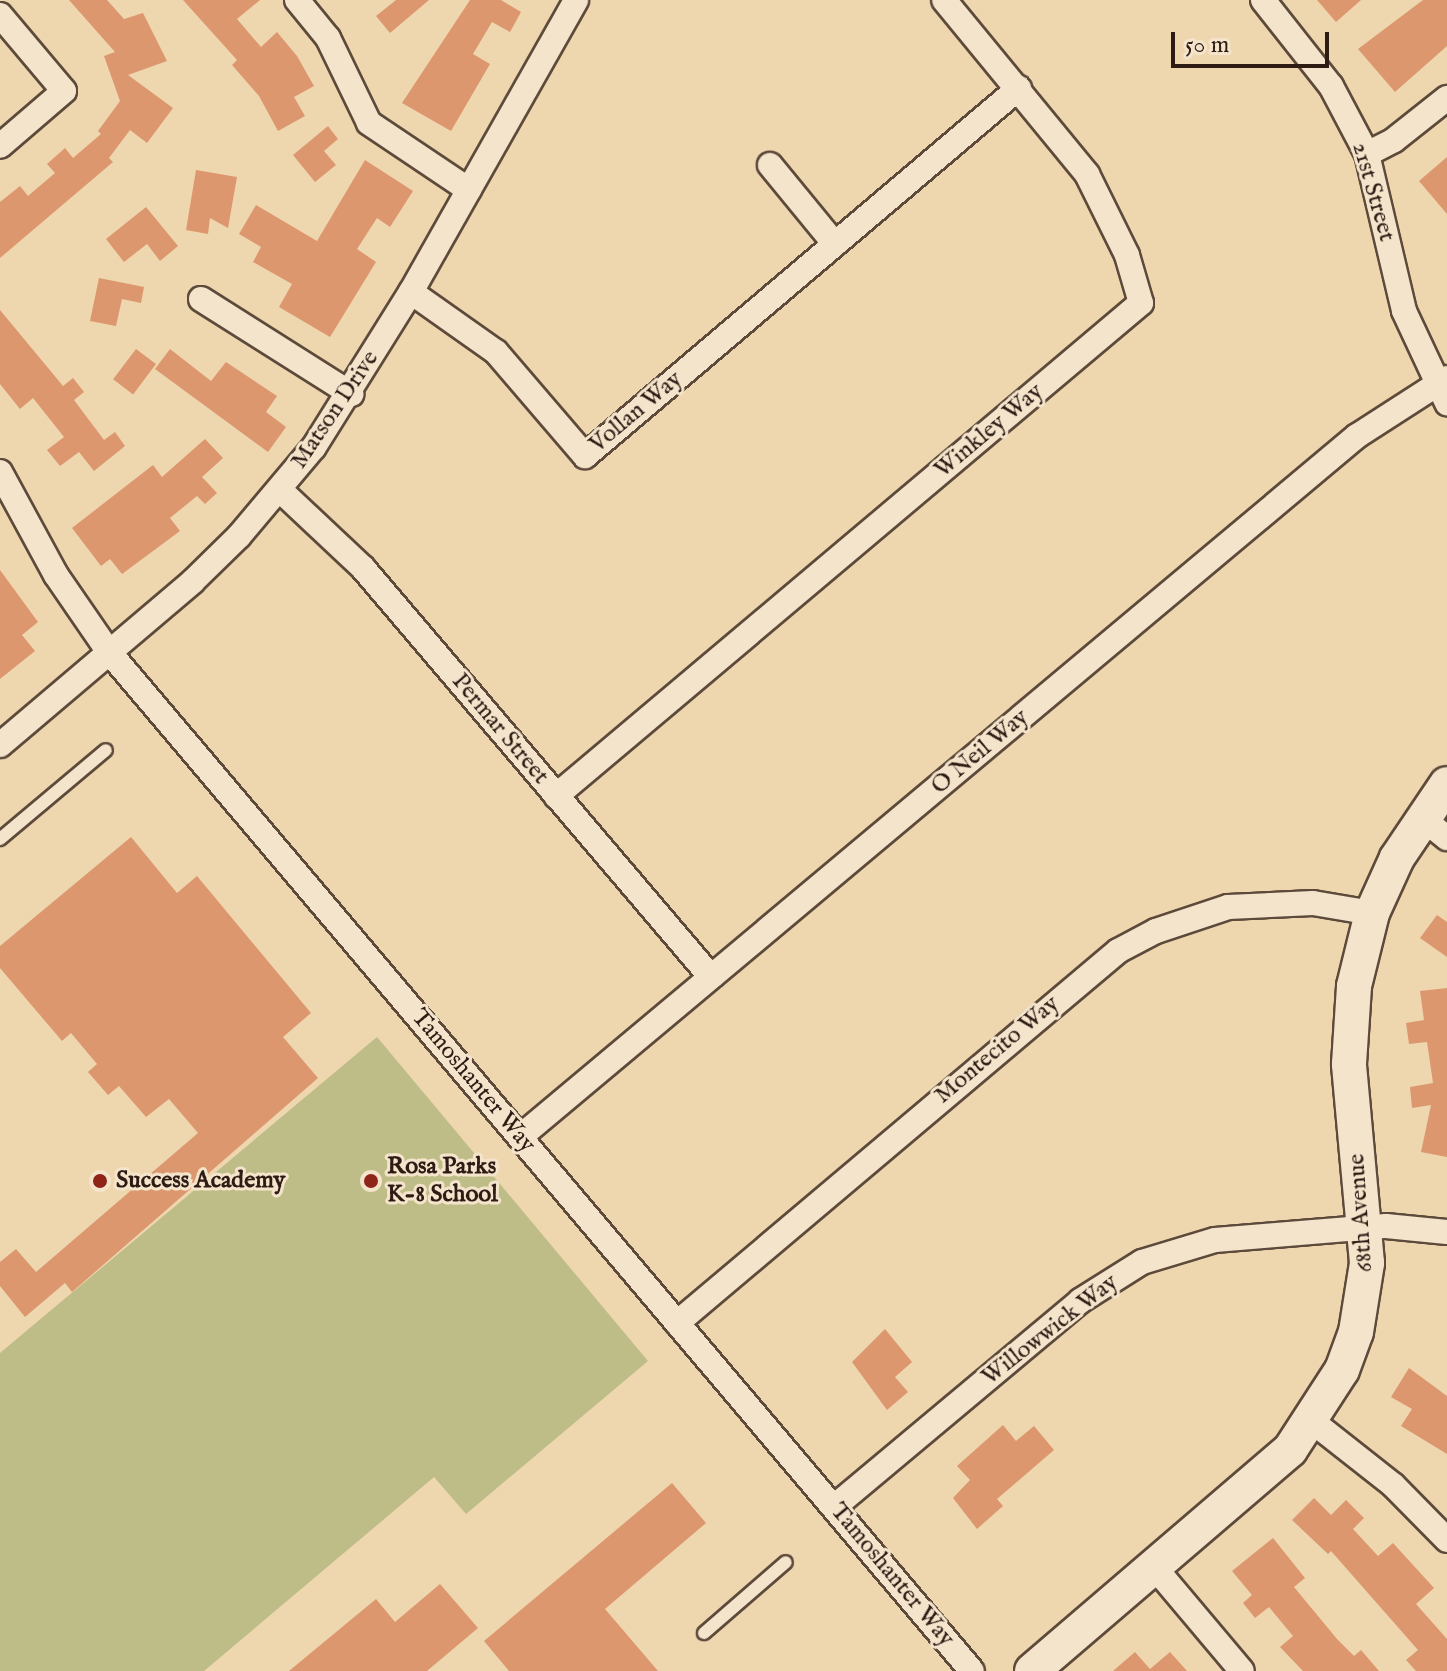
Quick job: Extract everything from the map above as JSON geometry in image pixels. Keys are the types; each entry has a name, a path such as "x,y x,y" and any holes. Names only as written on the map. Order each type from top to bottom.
{"street":[{"path":"297,0 328,38 369,123 469,190"},
{"name":"Matson Drive","path":"0,745 192,582 280,490 351,394 576,0"},
{"name":"Winkley Way","path":"556,796 1141,303 1101,198 1019,88 944,0"},
{"name":"21st Street","path":"1263,0 1331,86 1367,154 1404,311 1443,389"},
{"path":"0,15 64,91 0,146"},
{"name":"Vollan Way","path":"411,292 496,352 585,456 1019,88"},
{"path":"1367,154 1404,134 1447,98"},
{"path":"770,165 835,244"},
{"path":"201,299 351,394"},
{"name":"O Neil Way","path":"520,1137 1357,436 1443,389"},
{"name":"Tamoshanter Way","path":"0,472 56,575 109,652 972,1671"},
{"name":"Permar Street","path":"280,490 363,568 711,977"},
{"name":"68th Avenue","path":"1032,1671 1265,1474 1313,1422 1342,1370 1356,1332 1364,1293 1366,1227 1349,1024 1372,913 1434,828 1447,784"},
{"name":"Montecito Way","path":"677,1323 1118,951 1156,931 1228,907 1313,903 1372,913"},
{"name":"Willowwick Way","path":"834,1507 1080,1301 1142,1262 1215,1240 1366,1227 1447,1232"},
{"path":"1313,1422 1393,1485 1447,1540"},
{"path":"1156,1569 1242,1671"}],"lane":[{"path":"0,839 106,750"},
{"path":"704,1633 786,1562"}],"shaded area":[{"name":"Rosa Parks K-8 School","path":"377,1037 648,1361 466,1514 434,1477 204,1671 0,1671 0,1353"}],"building":[{"path":"69,0 107,0 124,19 143,13 167,61 128,75 173,108 147,143 130,130 109,158 113,162 0,258 0,202 20,186 28,196 55,173 47,164 65,148 73,158 101,134 98,131 120,101 104,56 115,52"},
{"path":"183,0 260,0 237,19 261,47 277,32 297,56 314,86 294,97 305,116 278,131 259,96 232,65 237,60"},
{"path":"396,0 429,0 390,33 376,16"},
{"path":"470,0 501,0 521,12 510,32 492,22 473,54 490,64 451,131 402,103"},
{"path":"1317,0 1361,0 1336,22"},
{"path":"1423,0 1447,0 1447,46 1395,92 1358,49"},
{"path":"328,126 338,139 324,151 336,165 315,182 293,155"},
{"path":"1447,157 1447,214 1419,181"},
{"path":"365,160 413,191 390,227 377,218 357,249 376,262 330,337 279,307 292,284 253,262 261,247 239,234 256,205 317,241"},
{"path":"196,170 237,177 228,228 210,218 208,234 186,230"},
{"path":"146,207 178,246 160,261 147,244 124,262 106,239"},
{"path":"99,278 144,287 141,303 122,299 116,326 90,321"},
{"path":"0,310 63,386 73,378 84,392 74,400 104,440 115,432 125,446 94,471 79,452 60,466 47,450 64,437 33,398 20,409 0,384"},
{"path":"136,349 156,364 133,394 113,379"},
{"path":"170,349 211,381 226,362 277,396 266,412 286,427 268,452 155,369"},
{"path":"205,439 223,458 202,477 217,493 205,504 197,496 170,518 180,531 122,574 110,559 101,566 72,528 153,465 162,477"},
{"path":"0,570 38,622 22,635 35,651 0,679"},
{"path":"131,837 177,893 197,876 311,1013 283,1037 318,1078 72,1292 65,1283 25,1317 0,1286 0,1262 16,1249 36,1272 198,1133 169,1099 146,1117 119,1086 108,1095 88,1072 97,1064 71,1033 62,1041 0,968 0,946"},
{"path":"1437,915 1447,922 1447,957 1420,938"},
{"path":"1447,988 1447,1157 1421,1152 1431,1105 1412,1108 1410,1087 1433,1083 1427,1042 1409,1044 1406,1023 1424,1020 1420,991"},
{"path":"885,1329 912,1362 895,1377 908,1392 887,1410 852,1362"},
{"path":"1409,1368 1447,1396 1447,1454 1401,1426 1412,1409 1391,1397"},
{"path":"1003,1425 1016,1441 1034,1426 1054,1450 997,1499 1003,1506 977,1529 953,1498 970,1480 957,1466"},
{"path":"672,1483 706,1523 605,1609 658,1671 509,1671 484,1641"},
{"path":"1314,1498 1331,1515 1346,1500 1364,1518 1353,1529 1378,1556 1393,1543 1434,1588 1416,1604 1447,1639 1447,1671 1416,1671 1406,1660 1418,1650 1331,1551 1328,1554 1292,1520"},
{"path":"1273,1538 1305,1578 1294,1587 1354,1656 1361,1650 1379,1671 1303,1671 1280,1647 1293,1636 1269,1607 1255,1618 1243,1603 1252,1595 1232,1571"},
{"path":"440,1584 478,1628 427,1671 289,1671 376,1599 395,1622"},
{"path":"1135,1652 1150,1669 1170,1652 1187,1671 1113,1671"}],"place":[{"name":"Success Academy","path":"100,1181"},
{"name":"Rosa Parks K-8 School","path":"371,1181"}]}
